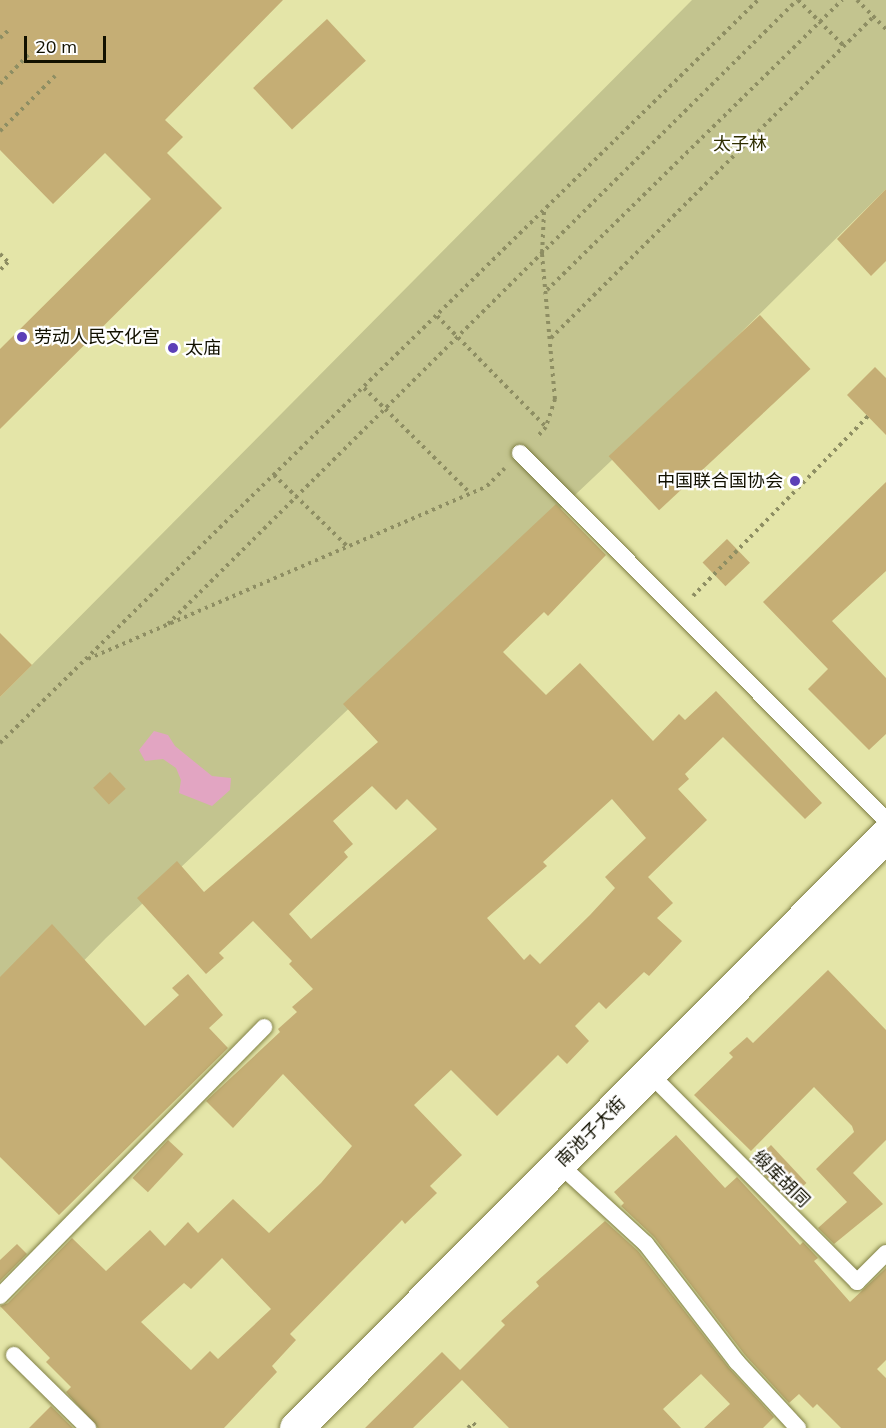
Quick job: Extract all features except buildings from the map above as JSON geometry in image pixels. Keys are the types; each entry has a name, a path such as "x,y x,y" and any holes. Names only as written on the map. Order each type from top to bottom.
{"street":[{"name":"南池子大街","path":"297,1428 886,835"}],"lane":[{"path":"520,453 886,820"},
{"path":"0,1296 264,1027"},
{"name":"缎库胡同","path":"649,1073 857,1282 886,1253"},
{"path":"559,1164 646,1244 737,1362 798,1428"},
{"path":"15,1355 88,1428"}],"path":[{"path":"0,743 758,0"},
{"path":"168,624 797,0 844,46"},
{"path":"547,290 842,0"},
{"path":"857,0 886,29"},
{"path":"550,338 874,16"},
{"path":"0,38 9,30"},
{"path":"0,84 31,52"},
{"path":"0,131 55,76"},
{"path":"84,660 487,486 546,427 555,399 542,254 544,211"},
{"path":"0,254 8,262 0,270"},
{"path":"437,316 546,427"},
{"path":"364,388 470,494"},
{"path":"677,611 868,416"},
{"path":"274,475 348,547"},
{"path":"468,1428 473,1423 478,1428"}],"green space":[{"name":"太子林","path":"692,0 886,0 886,189 612,460 106,938 0,1046 0,697"}],"shaded area":[{"path":"154,731 168,735 175,746 212,776 231,778 230,790 212,806 179,793 181,780 176,768 163,759 145,761 139,750"}],"place":[{"name":"劳动人民文化宫","path":"22,337"},
{"name":"太庙","path":"173,348"},
{"name":"中国联合国协会","path":"795,481"}]}
